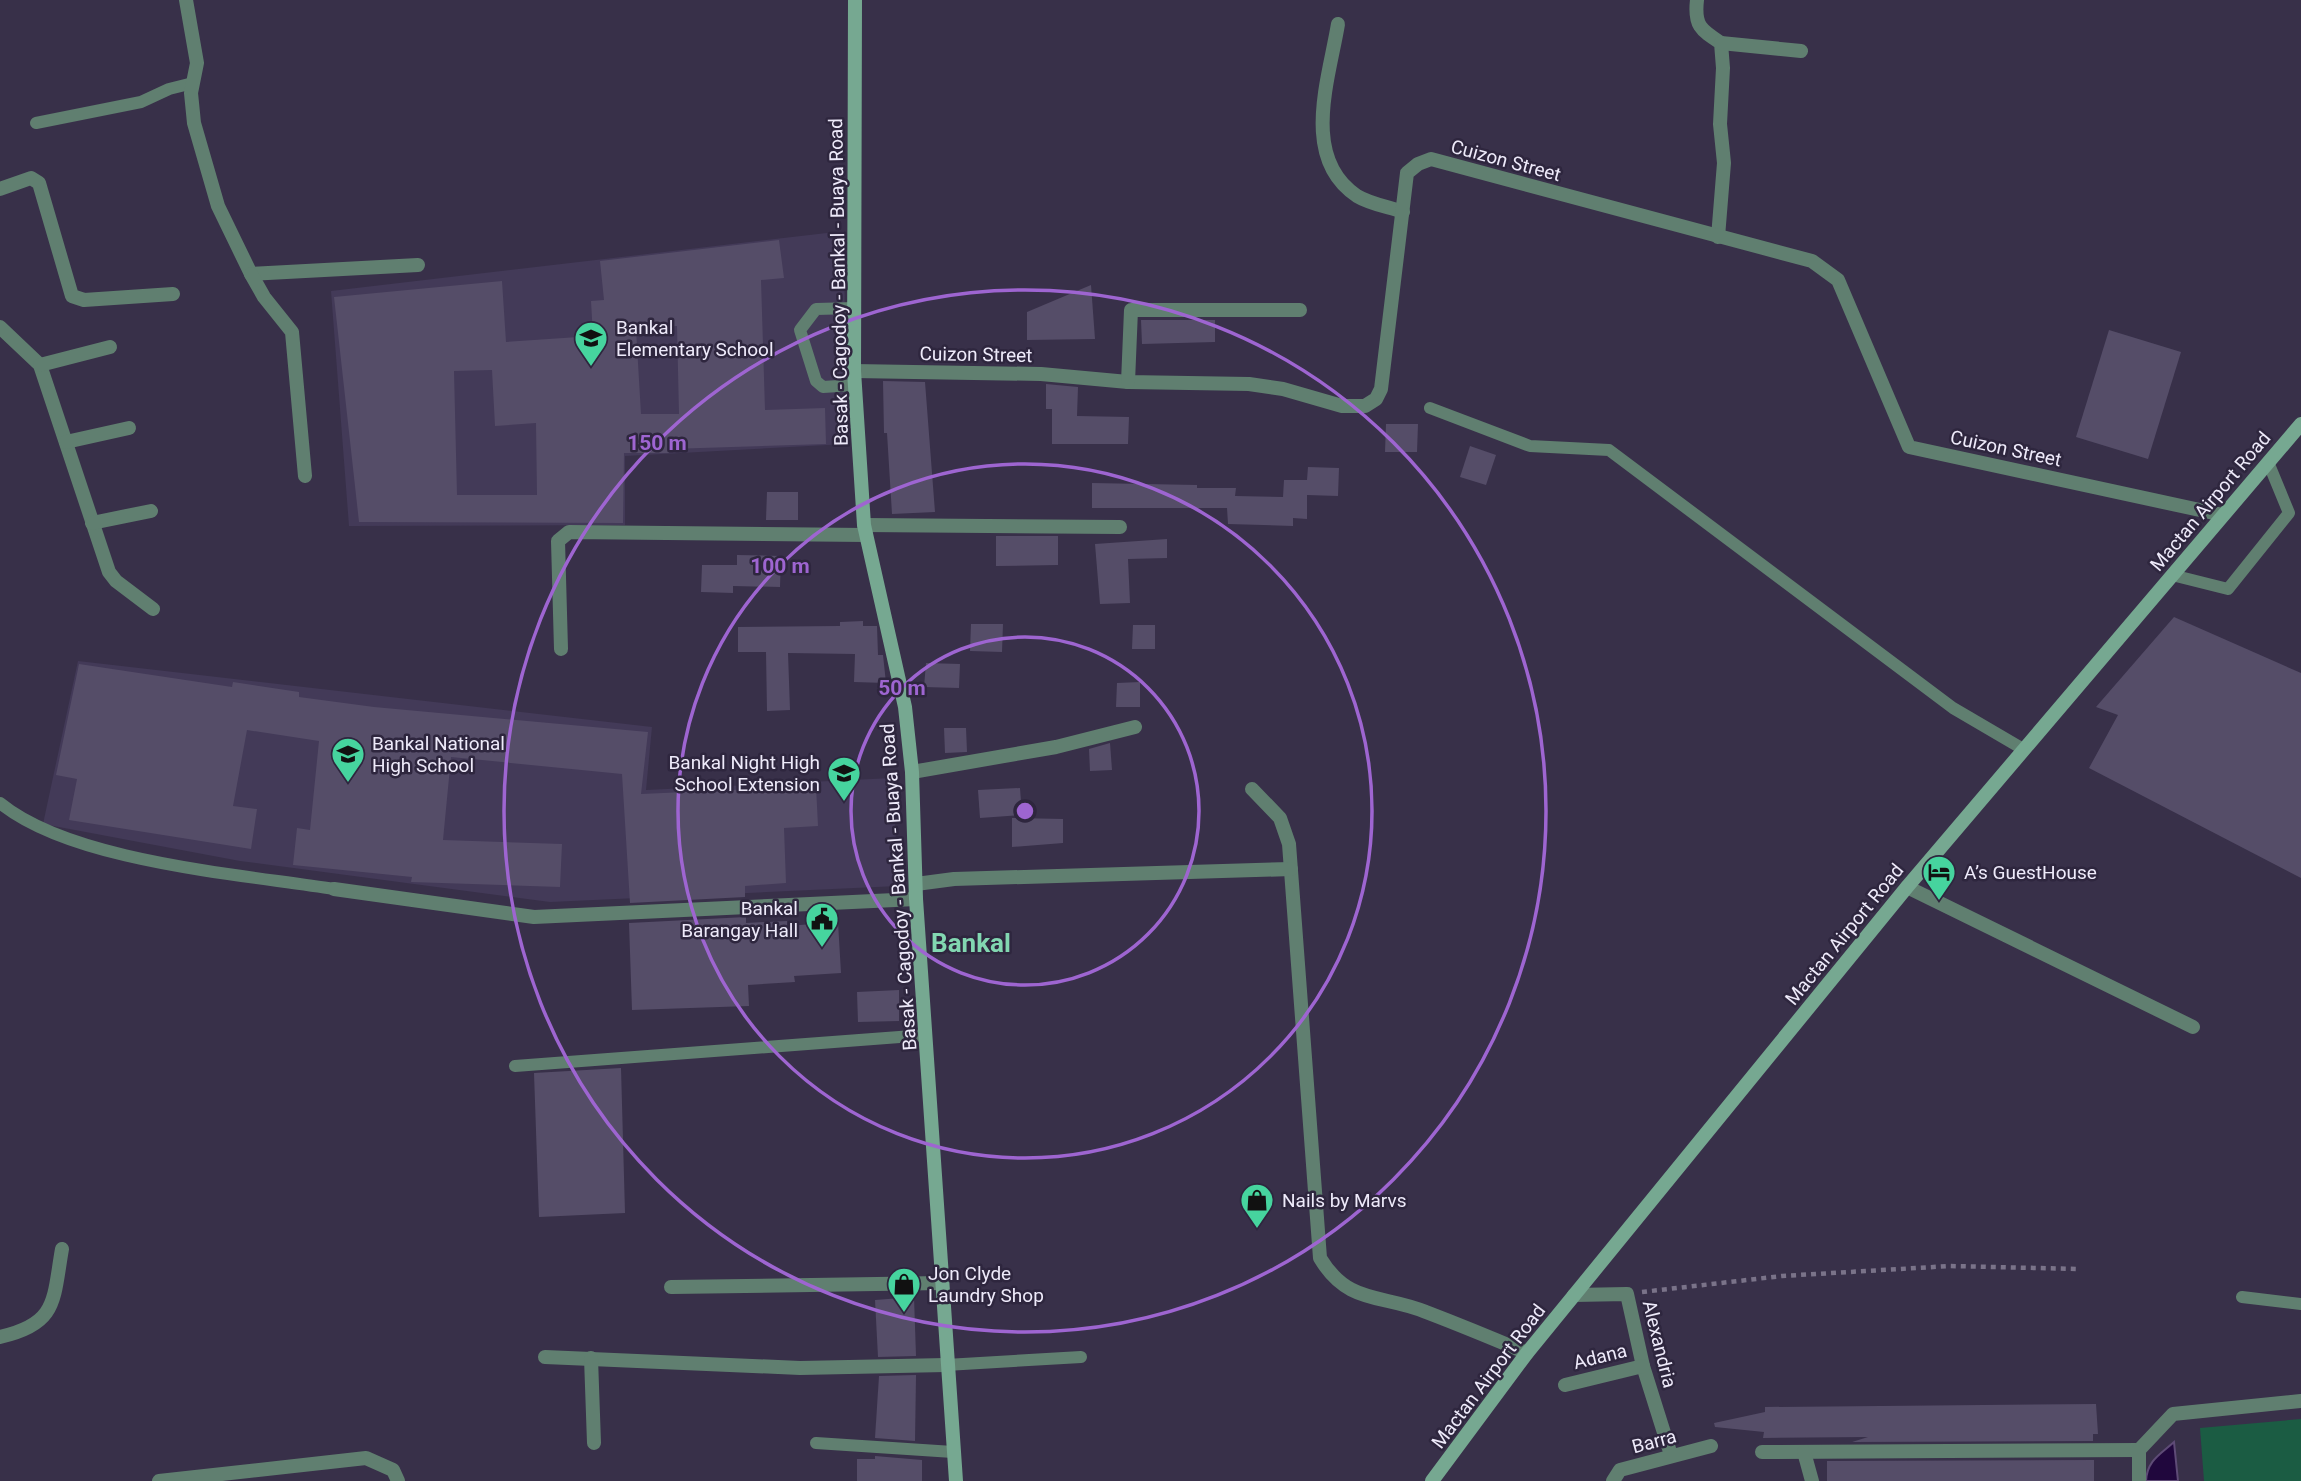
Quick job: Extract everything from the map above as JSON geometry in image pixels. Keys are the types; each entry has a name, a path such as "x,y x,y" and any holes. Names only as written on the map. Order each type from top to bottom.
{"street":[{"path":"186,0 197,62 193,83 194,123 218,206 264,297 292,332 305,476"},
{"name":"Basak - Cagodoy - Bankal - Buaya Road","path":"855,0 855,378 865,530 905,707 912,772 916,899 956,1481"},
{"path":"1697,0 1695,18 1703,31 1721,43 1801,51"},
{"path":"1339,24 1322,121 1329,165 1339,182 1360,198 1403,212"},
{"path":"1718,237 1724,163 1720,124 1723,68 1721,43"},
{"name":"Cuizon Street","path":"855,378 1041,374 1128,382 1250,384 1283,389 1342,406 1365,406 1376,399 1381,389 1407,173 1418,164 1432,159 1812,261 1838,280 1909,447 2223,515"},
{"path":"0,189 31,178 38,183 72,296 83,300 173,294"},
{"path":"251,274 418,265"},
{"path":"1128,382 1131,310 1300,310"},
{"path":"0,327 40,365 108,572 116,582 153,609"},
{"path":"40,365 110,347"},
{"name":"Mactan Airport Road","path":"1432,1481 1527,1353 1907,887 2301,424"},
{"path":"66,442 129,428"},
{"path":"92,523 151,511"},
{"path":"561,649 558,541 569,532 1120,527"},
{"path":"912,772 1057,752 1135,727"},
{"path":"1252,789 1280,818 1289,844 1320,1258 1332,1278 1367,1298 1423,1310 1527,1353"},
{"path":"916,884 954,879 1291,869"},
{"path":"1907,887 2193,1027"},
{"path":"334,888 534,917 916,899"},
{"path":"0,1337 24,1332 51,1308 62,1249"},
{"path":"671,1287 942,1283"},
{"name":"Alexandria","path":"1574,1295 1627,1294 1643,1366 1671,1455"},
{"path":"545,1357 800,1368 946,1365"},
{"path":"592,1358 594,1443"},
{"name":"Adana","path":"1565,1385 1643,1366"},
{"path":"2139,1481 2139,1450 2173,1414 2301,1401"},
{"name":"Barra","path":"1613,1481 1620,1470 1711,1446"},
{"path":"1762,1452 2139,1450"},
{"path":"1804,1452 1812,1481"},
{"path":"159,1481 366,1458 393,1470 398,1481"}],"lane":[{"path":"36,123 141,102 169,89 193,83"},
{"path":"854,308 816,309 800,330 816,381 822,387 855,378"},
{"path":"1430,408 1530,446 1609,450 1953,708 2023,750"},
{"path":"2172,575 2228,589 2289,513 2268,462"},
{"path":"0,803 22,821 57,835 145,859 334,888"},
{"path":"515,1066 926,1035"},
{"path":"2242,1297 2301,1304"},
{"path":"946,1365 1081,1357"},
{"path":"816,1443 953,1452"}],"path":[{"path":"1627,1294 1782,1276 1950,1266 2080,1269"}],"shaded area":[{"name":"Bankal Elementary School","path":"844,231 846,444 625,456 625,525 349,526 331,291"},
{"name":"Bankal National High School","path":"78,661 652,727 646,790 893,778 898,886 550,902 240,861 43,824"},
{"path":"2174,1442 2178,1481 2146,1481 2152,1463"}],"green space":[{"path":"2301,1419 2301,1481 2204,1481 2200,1428"}],"building":[{"name":"Bankal Elementary School","path":"779,240 784,278 761,280 765,410 825,408 826,444 624,453 623,523 359,522 334,297 502,281 506,342 593,336 591,301 604,300 600,261","holes":["677,326 679,414 641,414 636,329","492,370 495,426 536,423 537,495 457,495 454,371"]},
{"path":"1091,285 1095,339 1027,340 1027,312"},
{"path":"1141,320 1215,320 1215,342 1142,344"},
{"path":"2109,330 2181,352 2148,459 2076,437"},
{"path":"883,381 925,382 935,512 892,514 887,433 884,433"},
{"path":"1046,384 1078,387 1077,416 1129,417 1128,444 1052,444 1052,409 1046,409"},
{"path":"1386,424 1418,424 1417,452 1385,452"},
{"path":"1470,446 1496,455 1486,485 1460,477"},
{"path":"1308,467 1339,468 1338,496 1307,495 1307,519 1293,518 1293,526 1228,524 1227,508 1092,508 1092,483 1197,485 1197,488 1236,488 1235,496 1283,497 1284,480 1307,480"},
{"path":"767,492 798,492 798,520 766,520"},
{"path":"996,536 1058,536 1058,565 996,566"},
{"path":"1167,539 1167,558 1128,559 1130,603 1100,604 1095,544"},
{"path":"737,555 781,556 780,587 733,586 733,593 701,592 702,565 737,565"},
{"path":"2174,617 2301,673 2301,878 2089,768 2118,715 2096,707"},
{"path":"863,621 863,626 877,626 878,655 883,655 886,683 854,682 855,654 788,653 790,710 767,711 766,652 738,652 738,627 840,626 840,622"},
{"path":"971,624 1003,624 1002,652 970,651"},
{"path":"1133,625 1155,625 1155,649 1132,649"},
{"path":"926,663 960,664 959,688 924,687"},
{"name":"Bankal National High School","path":"79,664 232,687 233,682 299,692 299,697 374,707 648,732 641,794 816,786 818,826 784,828 786,883 745,886 745,897 630,903 622,774 451,757 443,840 562,844 560,887 411,882 412,877 293,865 297,828 310,830 319,741 247,730 233,806 257,809 251,849 69,820 77,779 56,775"},
{"path":"1140,682 1140,707 1116,707 1117,683"},
{"path":"944,728 966,728 967,752 945,753"},
{"path":"1110,743 1112,770 1090,771 1089,749"},
{"path":"1020,788 1022,815 980,818 978,790"},
{"path":"1012,818 1063,819 1063,843 1012,847"},
{"path":"746,917 746,923 787,921 787,926 838,922 841,973 794,976 795,982 748,985 749,1006 632,1010 629,923"},
{"path":"899,990 899,1021 858,1022 857,992"},
{"path":"621,1068 625,1213 539,1217 534,1073"},
{"path":"914,1297 916,1356 878,1357 875,1300"},
{"path":"916,1375 915,1441 875,1438 879,1376"},
{"path":"2096,1404 2098,1434 2093,1434 2093,1441 1852,1442 1868,1437 1763,1438 1764,1432 1715,1427 1714,1423 1765,1412 1765,1407"},
{"path":"875,1456 922,1460 922,1481 857,1481 857,1459 875,1459"},
{"path":"2094,1460 2094,1481 1827,1481 1827,1461"}],"place":[{"name":"Bankal Elementary School","path":"591,368"},
{"name":"Bankal National High School","path":"348,784"},
{"name":"Bankal Night High School Extension","path":"844,803"},
{"name":"A’s GuestHouse","path":"1939,902"},
{"name":"Bankal Barangay Hall","path":"822,949"},
{"name":"Nails by Marvs","path":"1257,1230"},
{"name":"Jon Clyde Laundry Shop","path":"904,1314"}],"district":[{"name":"Bankal","path":"971,943"}]}
